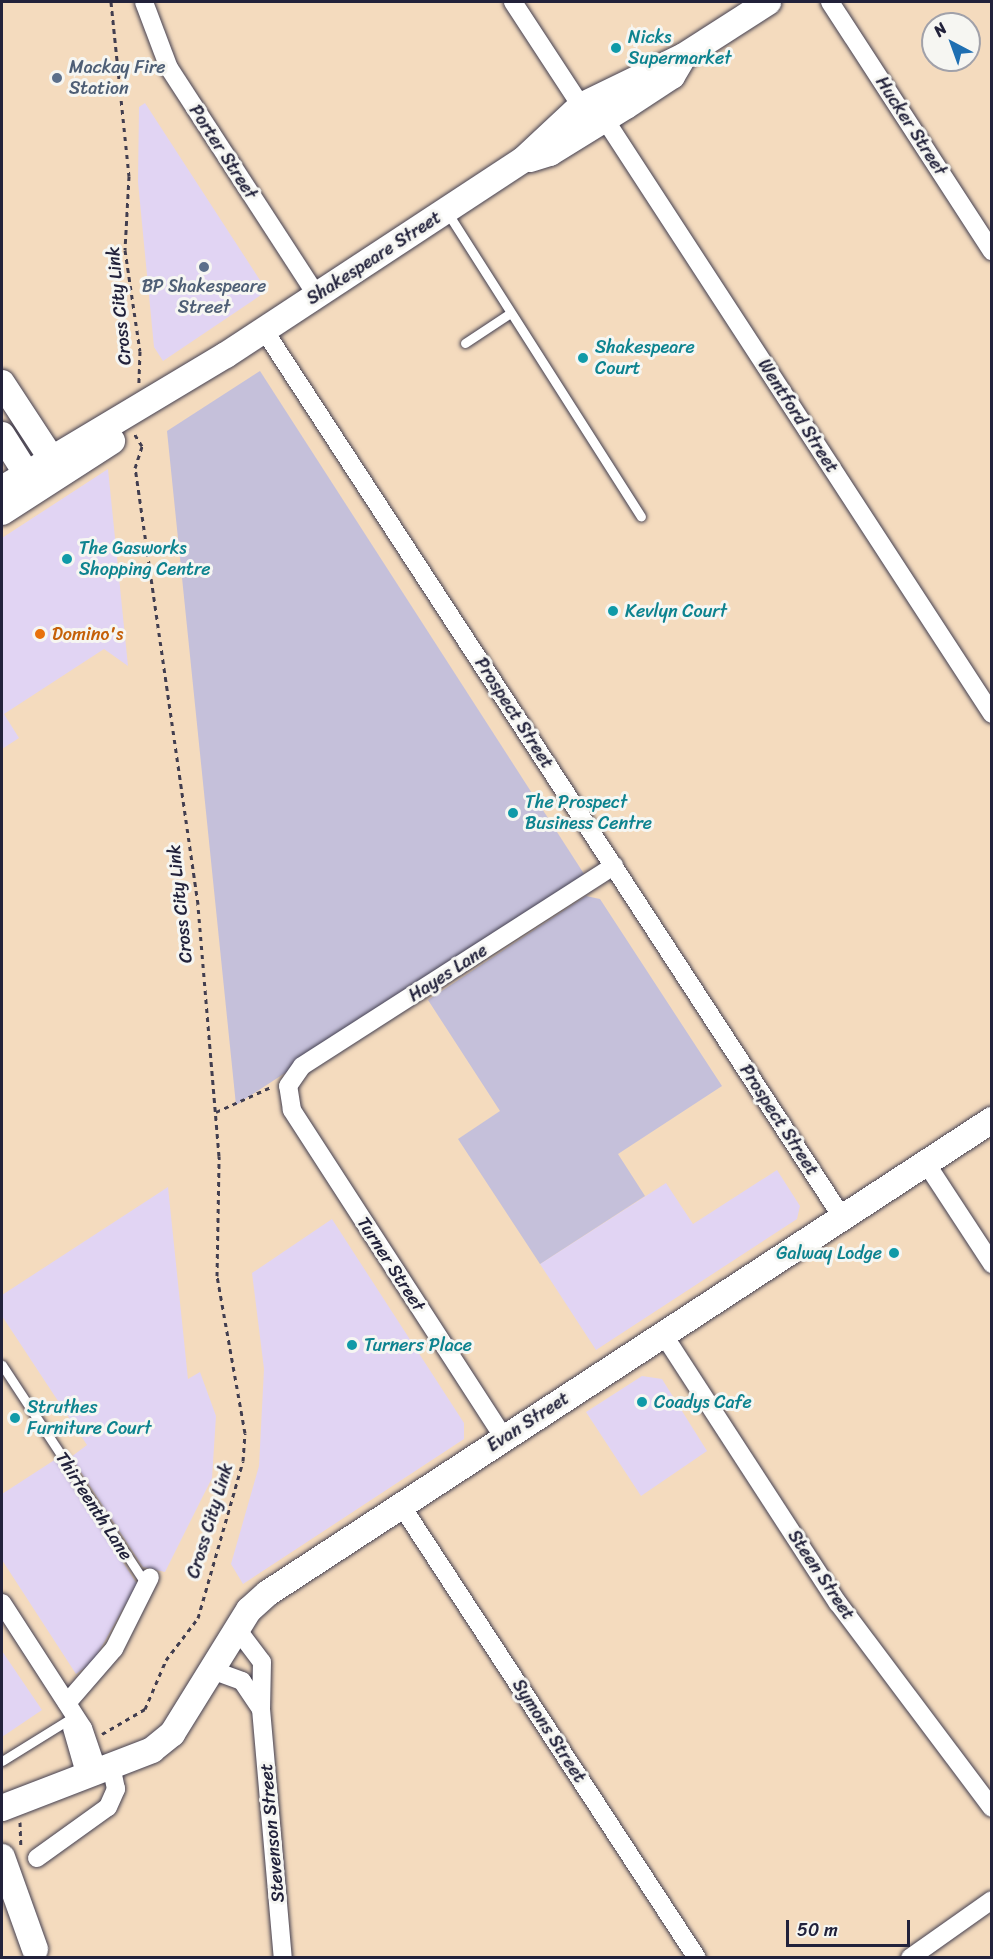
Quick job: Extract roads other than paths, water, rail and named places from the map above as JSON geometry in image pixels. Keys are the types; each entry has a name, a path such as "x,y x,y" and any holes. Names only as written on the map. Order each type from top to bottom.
{"street":[{"name":"Porter Street","path":"144,2 164,59 316,296"},
{"path":"513,2 581,106 604,118"},
{"name":"Shakespeare Street","path":"2,512 51,469 523,160 581,106 684,56 768,2"},
{"name":"Hucker Street","path":"830,2 992,251"},
{"name":"Shakespeare Street","path":"523,160 550,153 672,76 684,56"},
{"name":"Wentford Street","path":"604,118 992,714"},
{"name":"Prospect Street","path":"264,330 842,1217"},
{"name":"Shakespeare Street","path":"2,489 26,473 51,469 131,429 226,355"},
{"path":"2,383 30,426 51,469"},
{"path":"26,473 4,438 30,426"},
{"name":"Hayes Lane","path":"288,1086 302,1066 614,866"},
{"name":"Turner Street","path":"288,1086 292,1110 504,1438"},
{"name":"Evan Street","path":"2,1808 163,1743 237,1629 268,1593 992,1120"},
{"path":"926,1163 992,1264"},
{"name":"Steen Street","path":"663,1334 832,1596 992,1808"},
{"name":"Symons Street","path":"401,1505 697,1958"},
{"name":"Thirteenth Lane","path":"70,1710 106,1660 148,1582"},
{"path":"2,1604 87,1739 91,1771"},
{"name":"Stevenson Street","path":"237,1629 261,1658 261,1710 283,1958"},
{"name":"Stevenson Street","path":"212,1670 242,1680 261,1710"},
{"path":"37,1858 108,1807 116,1788 91,1771 70,1710"},
{"name":"Evan Street","path":"2,1791 91,1771"},
{"path":"2,1857 38,1953"},
{"path":"2,1895 38,1953"},
{"path":"910,1958 992,1900"}],"lane":[{"path":"447,210 509,314 641,516"},
{"path":"465,343 509,314"},
{"name":"Thirteenth Lane","path":"2,1365 148,1582"},
{"path":"2,1761 70,1710"}],"place":[{"name":"Nicks Supermarket","path":"616,48"},
{"name":"Mackay Fire Station","path":"57,78"},
{"name":"BP Shakespeare Street","path":"204,267"},
{"name":"Shakespeare Court","path":"583,358"},
{"name":"The Gasworks Shopping Centre","path":"67,559"},
{"name":"Kevlyn Court","path":"613,611"},
{"name":"Domino's","path":"40,634"},
{"name":"The Prospect Business Centre","path":"513,813"},
{"name":"Galway Lodge","path":"894,1253"},
{"name":"Turners Place","path":"352,1345"},
{"name":"Coadys Cafe","path":"642,1402"},
{"name":"Struthes Furniture Court","path":"15,1418"}]}
